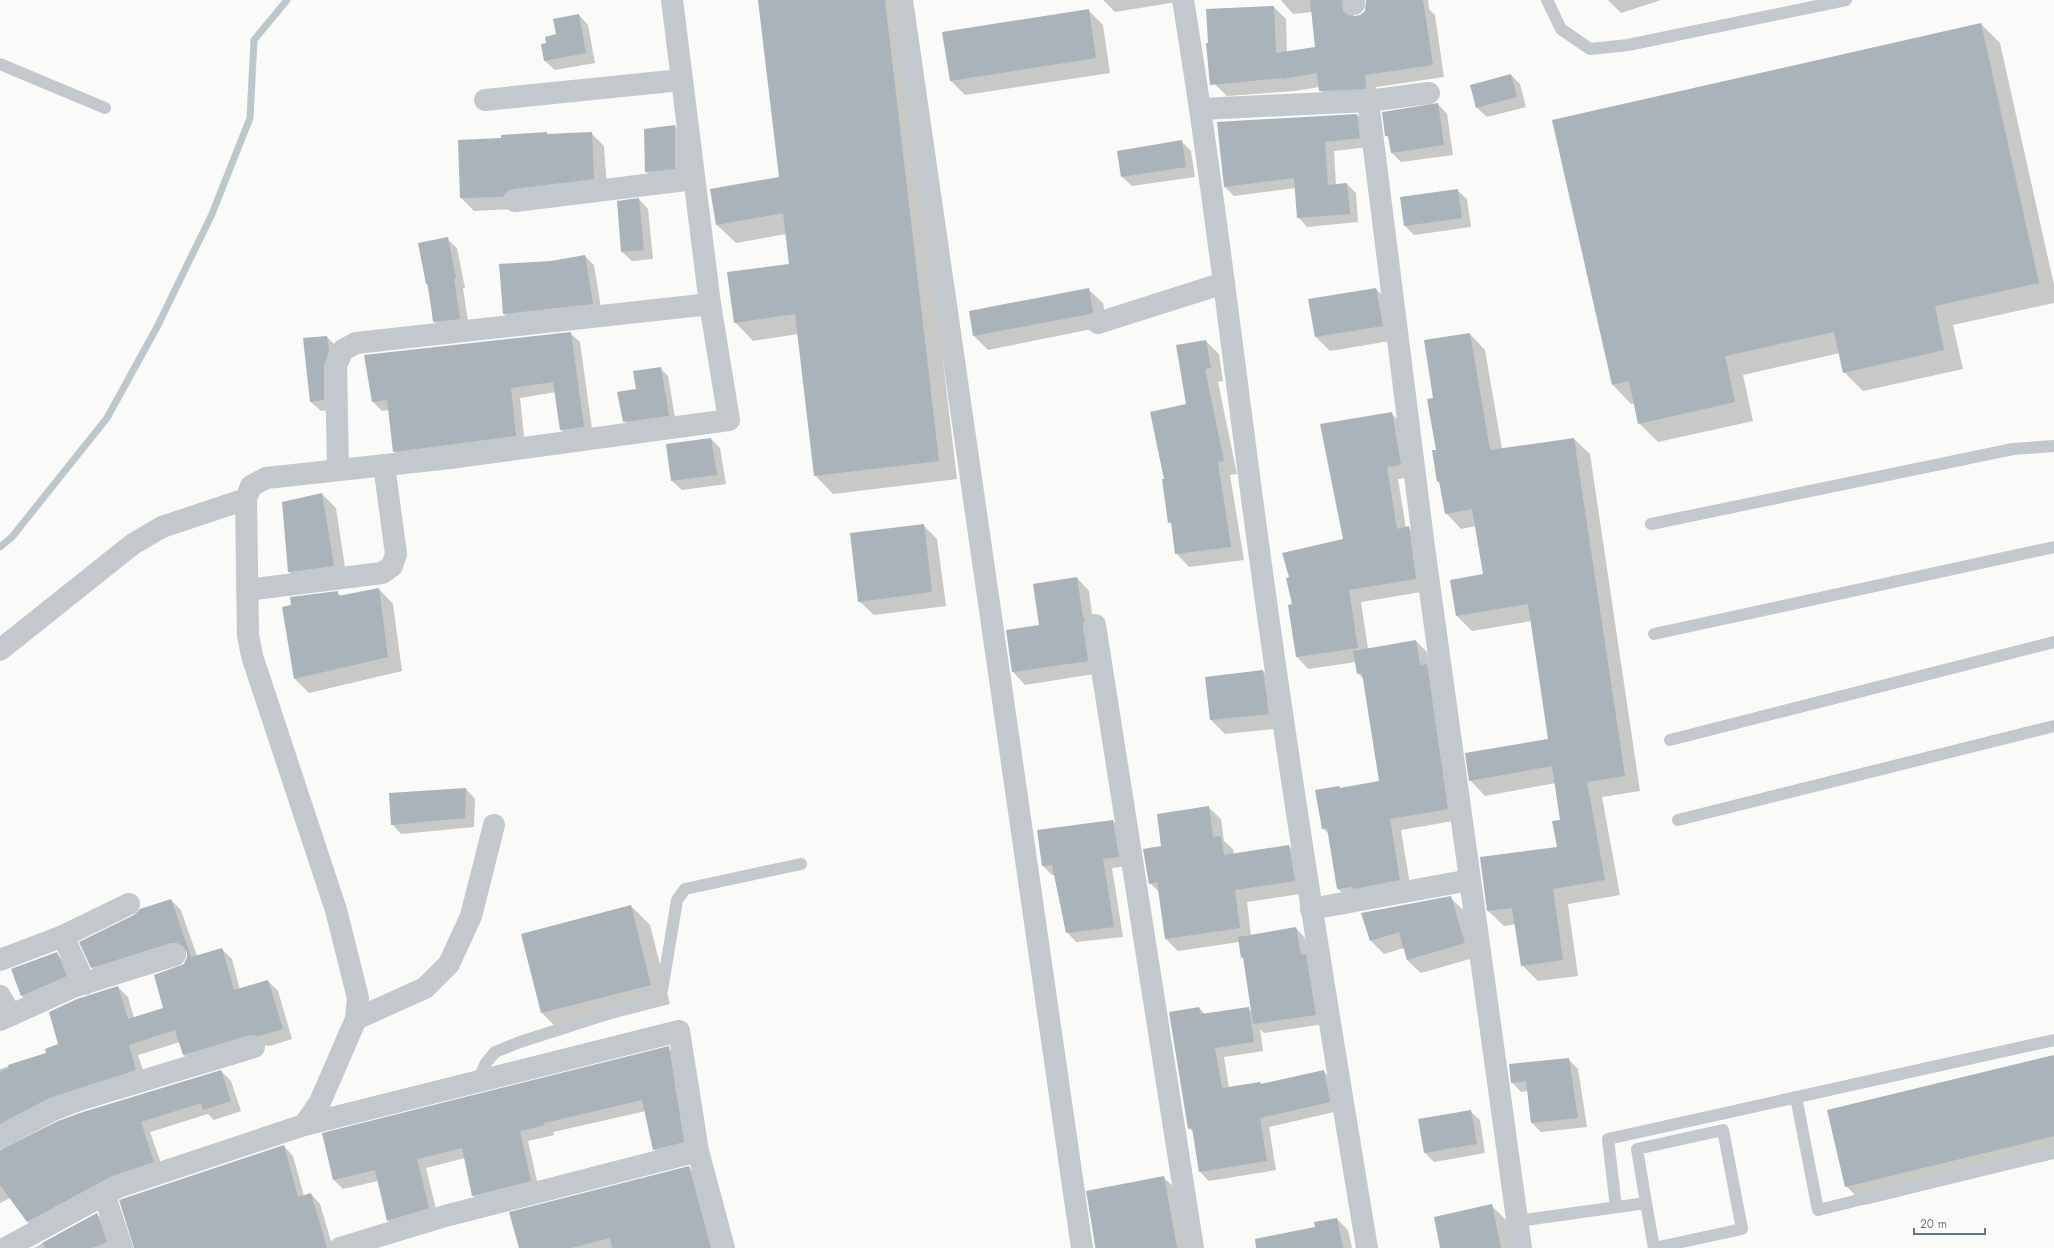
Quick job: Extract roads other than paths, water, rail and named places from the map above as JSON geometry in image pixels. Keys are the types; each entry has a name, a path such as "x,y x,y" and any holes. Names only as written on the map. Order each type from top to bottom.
{"street":[{"path":"304,1125 320,1102 356,1019 358,998 336,910 252,656 248,635 246,499 251,486 266,478 450,458 729,420 710,304 672,0"},
{"path":"902,0 1082,1248"},
{"path":"1183,0 1201,109 1261,568 1311,909 1367,1248"},
{"path":"485,100 681,80"},
{"path":"1201,109 1368,101 1429,94"},
{"path":"1368,101 1424,547 1521,1248"},
{"path":"515,201 694,179"},
{"path":"1098,323 1224,282"},
{"path":"338,470 336,365 342,350 356,343 710,304"},
{"path":"247,590 382,573 392,566 396,554 384,465"},
{"path":"0,650 133,544 162,527 246,499"},
{"path":"1095,625 1194,1248"},
{"path":"356,1019 425,988 449,964 471,916 494,825"},
{"path":"1311,909 1470,880"},
{"path":"0,960 63,936 129,904"},
{"path":"63,936 85,984"},
{"path":"0,996 5,1018 85,984 175,955"},
{"path":"6,1248 118,1187 304,1125 679,1031 698,1151 724,1248"},
{"path":"0,1138 53,1110 79,1100 254,1047"},
{"path":"340,1248 445,1216 698,1151"},
{"path":"104,1194 122,1248"}],"lane":[{"path":"1547,0 1561,29 1590,49 1628,45 1846,0"},
{"path":"0,64 105,108"},
{"path":"1652,524 2013,449 2054,446"},
{"path":"1654,634 2054,547"},
{"path":"1670,740 2054,642"},
{"path":"1678,820 2054,726"},
{"path":"478,1081 486,1063 495,1052 520,1042 654,999 662,990 677,900 685,889 801,864"},
{"path":"1616,1207 1608,1139 2054,1040"},
{"path":"1796,1097 1818,1210 2054,1152"},
{"path":"1723,1130 1742,1229 1654,1248 1646,1203 1637,1149 1723,1130"},
{"path":"1518,1221 1646,1203"}],"waterway":[{"path":"0,547 12,537 107,418 157,327 212,214 250,118 254,40 287,0"}]}
